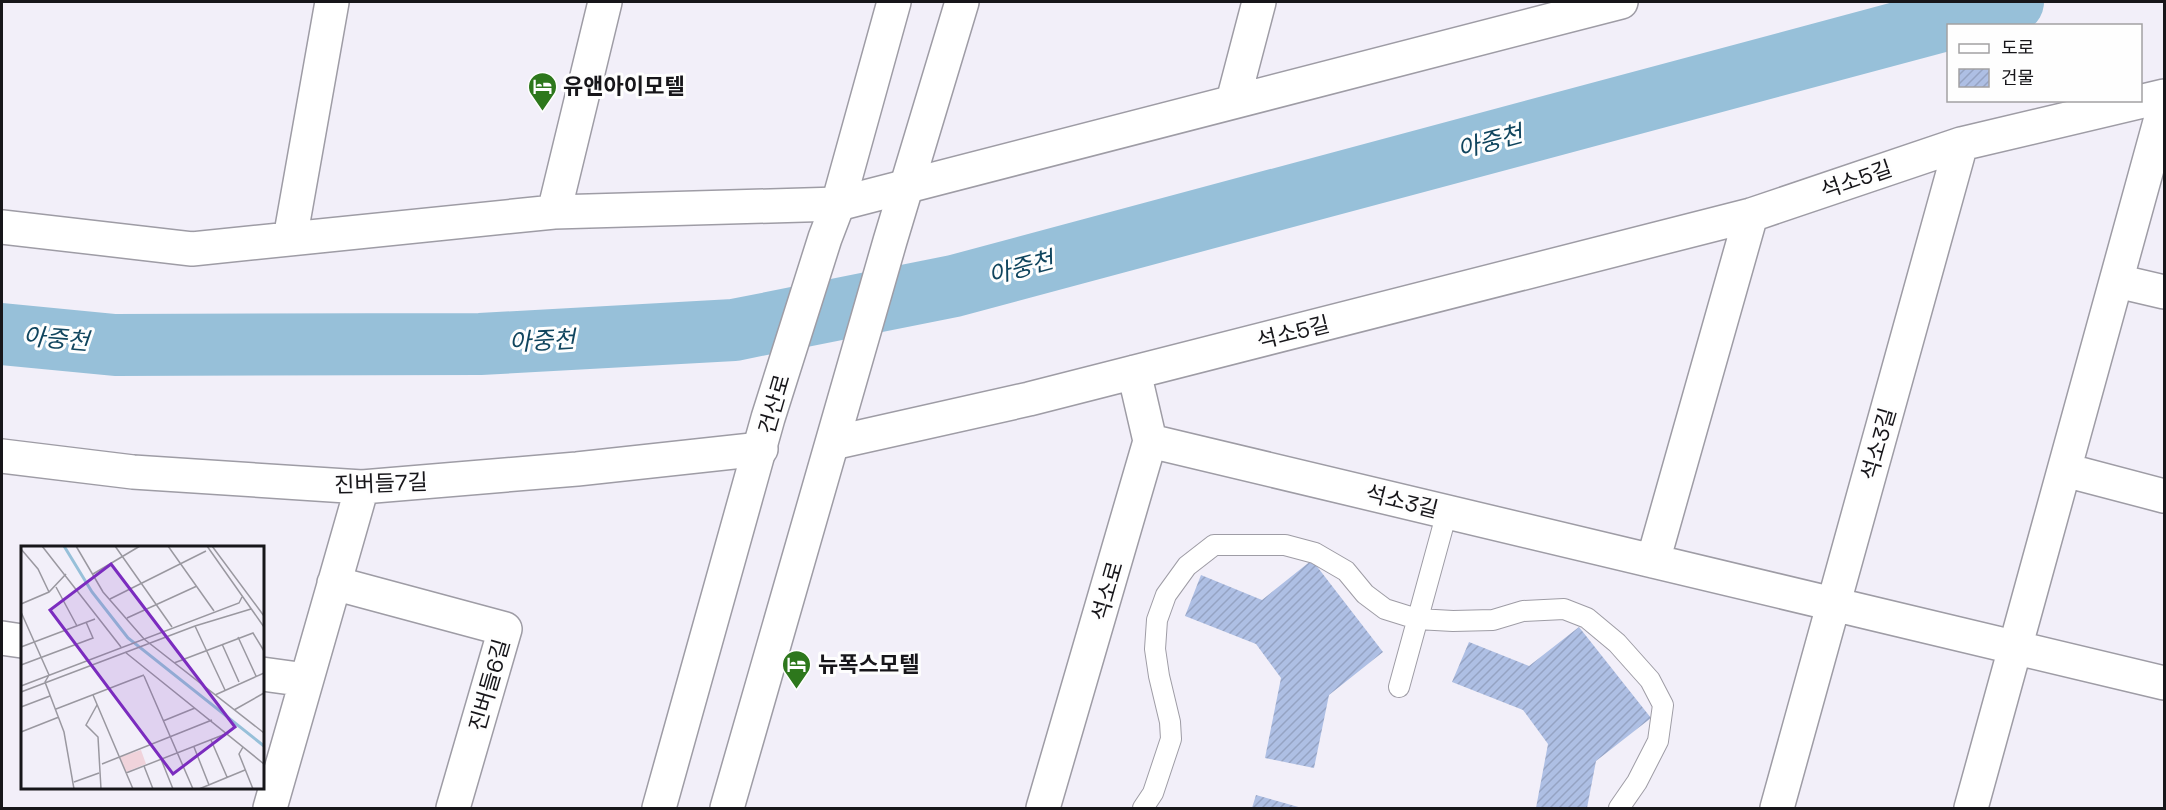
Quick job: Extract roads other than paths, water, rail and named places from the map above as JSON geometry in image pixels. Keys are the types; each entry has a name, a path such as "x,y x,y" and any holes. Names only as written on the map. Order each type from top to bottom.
{"street":[{"path":"291,239 332,2"},
{"path":"554,213 605,2"},
{"name":"건산로","path":"659,808 764,434 837,204 894,2"},
{"path":"727,808 890,241 962,2"},
{"path":"1233,101 1259,2"},
{"path":"2,227 192,249 554,213 837,204 1620,2"},
{"name":"석소5길","path":"2142,101 2164,96"},
{"name":"석소5길","path":"836,432 1029,399 1751,215 1961,144 2139,102"},
{"path":"1971,808 2164,107"},
{"name":"석소3길","path":"1777,808 1961,144"},
{"path":"1653,561 1751,215"},
{"path":"2117,281 2164,292"},
{"name":"석소로","path":"1043,808 1150,441 1134,372"},
{"name":"진버들7길","path":"2,456 133,472 362,487 577,470 764,434"},
{"name":"석소3길","path":"1150,441 2164,683"},
{"path":"2065,470 2164,496"},
{"path":"270,808 362,487"},
{"name":"진버들6길","path":"334,583 505,629 453,808"},
{"path":"2,638 21,641"},
{"path":"264,674 306,680"}],"lane":[{"path":"1399,687 1447,512"},
{"path":"1143,808 1153,793 1171,739 1170,722 1155,649 1157,620 1166,596 1187,566 1214,545 1285,545 1315,553 1346,571 1365,594 1385,609 1418,619 1493,620 1523,611 1563,609 1587,618 1617,643 1650,680 1663,705 1658,741 1637,782 1619,808"}],"waterway":[{"name":"아중천","path":"2,334 115,345 480,344 734,330 954,286 2013,2"}],"place":[{"name":"유앤아이모텔","path":"542,112"},
{"name":"뉴폭스모텔","path":"797,690"}]}
